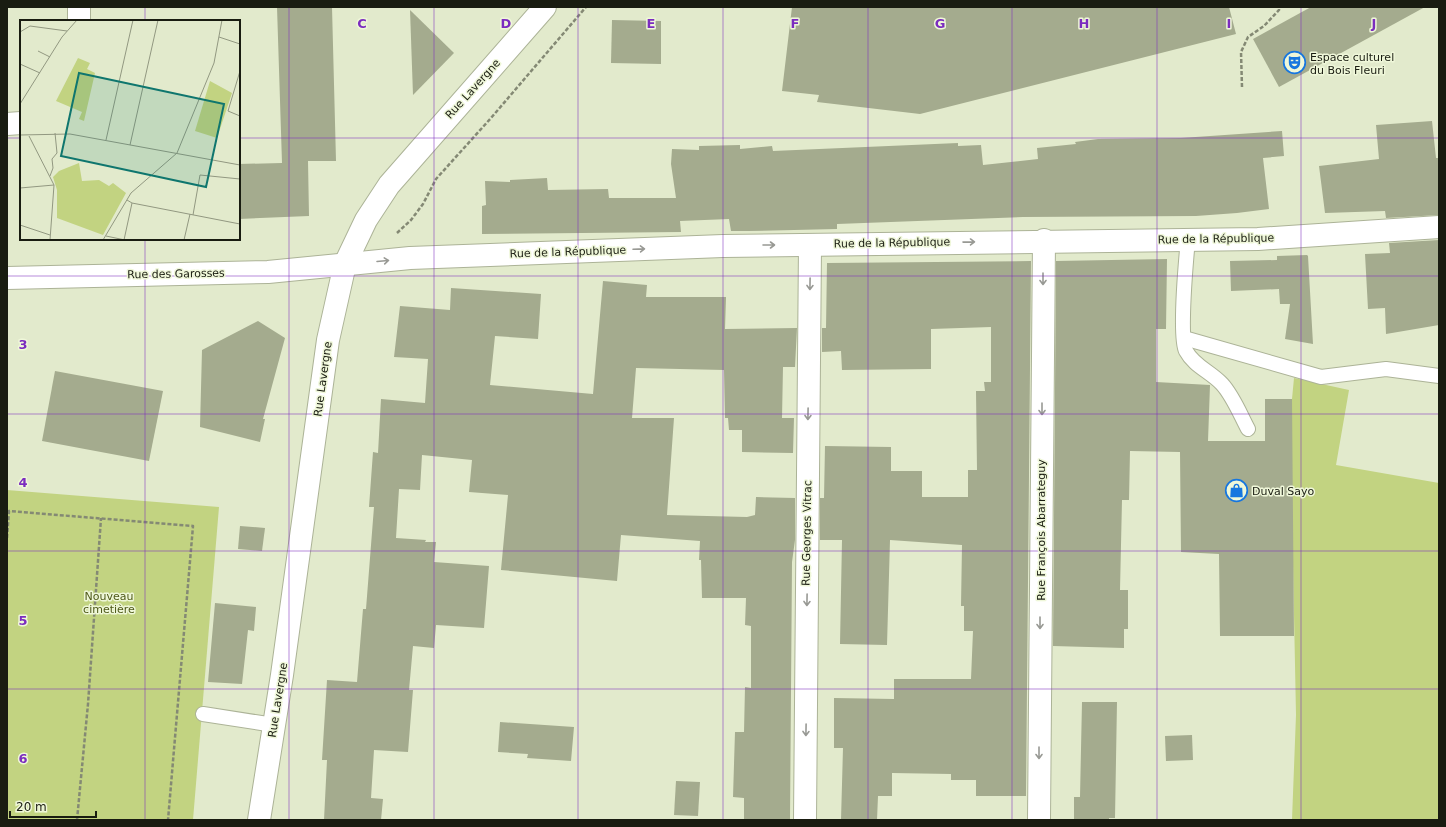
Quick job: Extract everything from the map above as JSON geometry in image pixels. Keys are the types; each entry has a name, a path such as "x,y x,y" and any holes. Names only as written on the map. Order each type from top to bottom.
{"street":[{"path":"79,7 79,20"},
{"name":"Rue Lavergne","path":"259,820 328,340 344,264 366,220 389,185 545,7"},
{"path":"7,124 20,123"},
{"name":"Rue de la République","path":"344,264 417,258 715,246 1044,240 1258,239 1439,227"},
{"name":"Rue François Abarrateguy","path":"1039,820 1044,240"},
{"name":"Rue Georges Vitrac","path":"805,820 810,245"},
{"name":"Rue des Garosses","path":"7,278 268,272 344,264"}],"lane":[{"path":"1188,239 1183,329 1186,351 1197,365 1214,375 1224,386 1248,429"},
{"path":"1184,338 1321,377 1386,369 1439,376"},
{"path":"203,714 274,724"}],"path":[{"path":"392,237 411,220 423,204 436,179 491,118 586,7"},
{"path":"1242,87 1241,52 1248,37 1264,26 1280,10 1278,7"},
{"path":"7,538 9,511 193,526 168,820"},
{"path":"77,820 88,704 101,518"}],"green space":[{"path":"1294,378 1349,390 1336,465 1439,483 1439,820 1292,820 1296,715 1292,514 1292,399"},
{"name":"Nouveau cimetière","path":"7,490 219,507 193,820 7,820"}],"building":[{"path":"277,7 332,7 336,161 308,161 309,216 240,219 240,164 282,163"},
{"path":"792,7 1229,7 1236,34 920,114 817,102 819,95 782,91"},
{"name":"Espace culturel du Bois Fleuri","path":"1311,7 1425,7 1279,87 1253,39"},
{"path":"410,10 454,53 413,95"},
{"path":"612,20 661,21 661,64 611,63"},
{"path":"1432,121 1436,158 1439,158 1439,215 1386,218 1385,211 1325,213 1319,166 1379,159 1376,125"},
{"path":"1282,131 1284,156 1263,158 1269,209 1196,216 1023,217 837,224 837,229 748,231 731,231 729,219 680,221 681,232 482,234 482,206 486,205 485,181 510,182 510,180 547,178 548,190 608,189 609,198 676,198 671,164 672,149 699,150 699,146 740,145 740,149 772,146 773,151 958,143 958,146 981,145 983,165 1038,159 1037,148 1076,144 1075,142 1098,139 1181,138"},
{"path":"1439,240 1439,325 1386,334 1385,308 1368,309 1365,254 1390,253 1389,243"},
{"path":"1307,255 1313,344 1285,339 1290,304 1280,304 1279,289 1231,291 1230,261 1277,260 1277,256"},
{"path":"1167,259 1166,329 1156,329 1156,382 1210,385 1208,441 1265,441 1265,399 1292,399 1294,636 1220,636 1219,554 1181,552 1180,452 1130,451 1129,500 1122,500 1120,590 1128,590 1128,629 1124,629 1124,648 1053,646 1056,261"},
{"path":"1031,261 1026,796 976,796 976,780 951,780 951,774 892,773 892,796 878,796 877,820 841,820 843,748 834,748 834,698 894,699 894,679 971,679 973,631 964,631 964,606 961,606 962,545 890,540 887,645 840,644 842,540 820,540 820,498 824,498 825,446 891,447 891,471 922,471 922,497 968,497 968,470 977,470 976,391 985,391 984,382 991,382 991,327 931,329 931,369 842,370 841,351 822,352 822,328 826,328 827,263"},
{"path":"603,281 647,285 646,297 726,297 725,329 797,328 795,367 783,367 782,418 794,418 793,453 742,452 742,430 729,430 728,418 725,418 724,370 636,368 632,418 674,418 667,515 747,517 755,515 756,497 795,498 795,540 792,562 790,820 744,820 744,798 733,797 735,732 744,732 745,687 751,688 751,626 745,625 746,598 702,598 701,560 699,560 700,541 621,535 617,581 501,570 508,495 469,492 472,460 422,455 420,490 399,489 396,538 436,542 434,562 489,566 484,628 436,625 434,648 413,646 409,690 413,690 408,752 374,750 371,798 383,799 381,820 324,820 327,760 322,760 327,680 357,682 363,609 366,609 374,507 369,507 373,452 378,453 381,399 425,403 428,359 394,357 400,306 450,310 451,288 541,294 538,339 495,336 490,385 593,394"},
{"path":"258,321 285,338 263,419 265,419 260,442 200,427 202,350"},
{"path":"55,371 163,391 149,461 42,441"},
{"path":"240,526 265,528 262,551 238,549"},
{"path":"215,603 256,607 254,631 248,630 242,684 208,682"},
{"path":"1082,702 1117,702 1115,818 1109,818 1109,820 1074,820 1074,797 1080,797"},
{"path":"500,722 574,727 571,761 527,758 528,754 498,752"},
{"path":"1192,735 1193,760 1166,761 1165,736"},
{"path":"676,781 700,782 698,816 674,815"}],"place":[{"name":"Espace culturel du Bois Fleuri","path":"1295,63"},
{"name":"Duval Sayo","path":"1237,491"}]}
